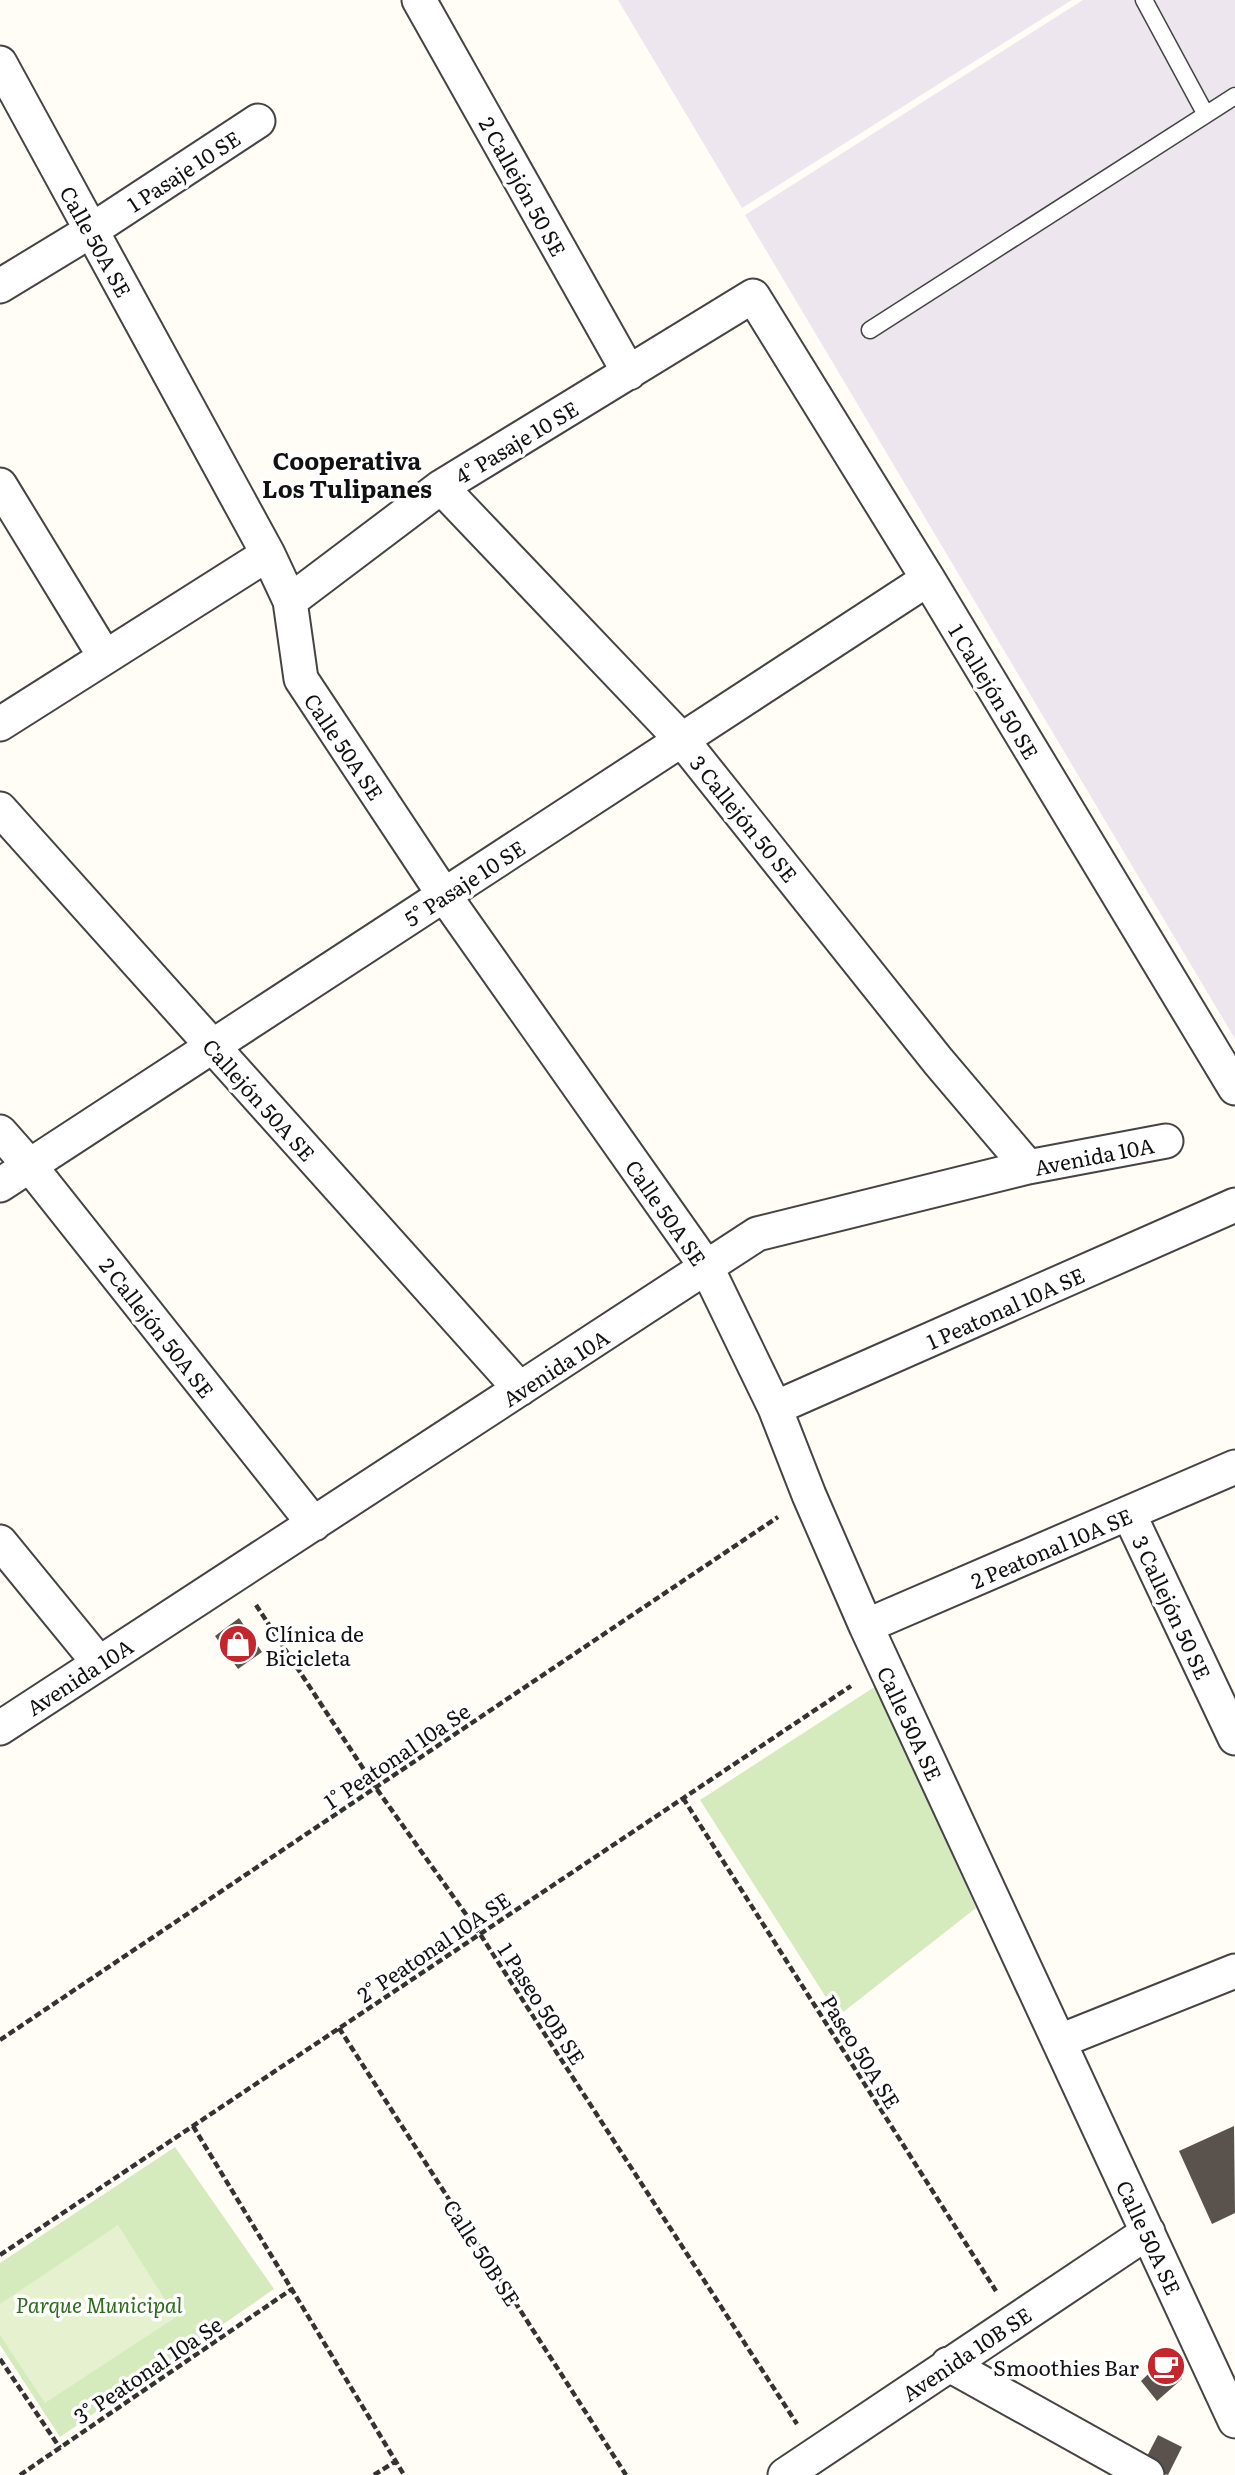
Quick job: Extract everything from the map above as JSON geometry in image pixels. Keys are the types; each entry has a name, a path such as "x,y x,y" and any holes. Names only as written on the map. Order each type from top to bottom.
{"street":[{"name":"2 Callejón 50 SE","path":"419,0 629,373"},
{"name":"Calle 50A SE","path":"0,63 268,554 290,601 301,679 444,895 707,1268 775,1408 809,1495 866,1626 1235,2421"},
{"name":"1 Pasaje 10 SE","path":"0,286 92,230 258,121"},
{"name":"4° Pasaje 10 SE","path":"290,601 441,487 753,296"},
{"name":"1 Callejón 50 SE","path":"753,296 928,579 1235,1087"},
{"path":"0,485 105,657"},
{"name":"3 Callejón 50 SE","path":"441,487 681,740 938,1060 1028,1167"},
{"path":"0,724 268,554"},
{"name":"5° Pasaje 10 SE","path":"0,1185 928,579"},
{"name":"Callejón 50A SE","path":"0,809 520,1389"},
{"name":"2 Callejón 50A SE","path":"0,1132 30,1166 314,1524"},
{"name":"Avenida 10A","path":"0,1728 757,1234 1028,1167 1166,1140"},
{"name":"1 Peatonal 10A SE","path":"775,1408 1235,1205"},
{"name":"2 Peatonal 10A SE","path":"866,1626 1235,1467"},
{"name":"3 Callejón 50 SE","path":"1129,1514 1231,1718"},
{"path":"0,1542 99,1663"},
{"path":"1060,2041 1235,1971"},
{"name":"Avenida 10B SE","path":"785,2475 1148,2232"},
{"path":"948,2364 1147,2475"}],"lane":[{"path":"1144,0 1205,113"},
{"path":"870,330 1235,96"}],"path":[{"name":"1° Peatonal 10a Se","path":"0,2040 809,1495"},
{"name":"1 Paseo 50B SE","path":"236,1575 376,1788 480,1934 816,2454"},
{"name":"2° Peatonal 10A SE","path":"0,2255 884,1664"},
{"name":"Paseo 50A SE","path":"683,1798 1015,2320"},
{"name":"Calle 50B SE","path":"339,2028 626,2475"},
{"path":"192,2126 404,2475"},
{"name":"3° Peatonal 10a Se","path":"20,2475 292,2289"},
{"path":"0,2359 60,2448"},
{"path":"374,2475 396,2461"}],"shaded area":[{"path":"618,0 1072,0 742,208"},
{"path":"1083,0 1235,0 1235,1039 745,215"}],"green space":[{"path":"876,1686 976,1908 838,2016 700,1800"},
{"name":"Parque Municipal","path":"175,2147 274,2289 60,2437 0,2345 0,2263"},
{"path":"118,2225 176,2317 45,2403 0,2335 0,2304"}],"building":[{"name":"Clínica de Bicicleta","path":"239,1618 262,1652 238,1669 215,1636"},
{"path":"1234,2126 1235,2213 1212,2224 1179,2151"},
{"name":"Smoothies Bar","path":"1169,2354 1182,2379 1157,2401 1141,2381"},
{"path":"1158,2435 1182,2447 1168,2475 1142,2466"}],"place":[{"name":"Clínica de Bicicleta","path":"238,1644"},
{"name":"Smoothies Bar","path":"1166,2366"}],"district":[{"name":"Cooperativa Los Tulipanes","path":"347,473"}]}
